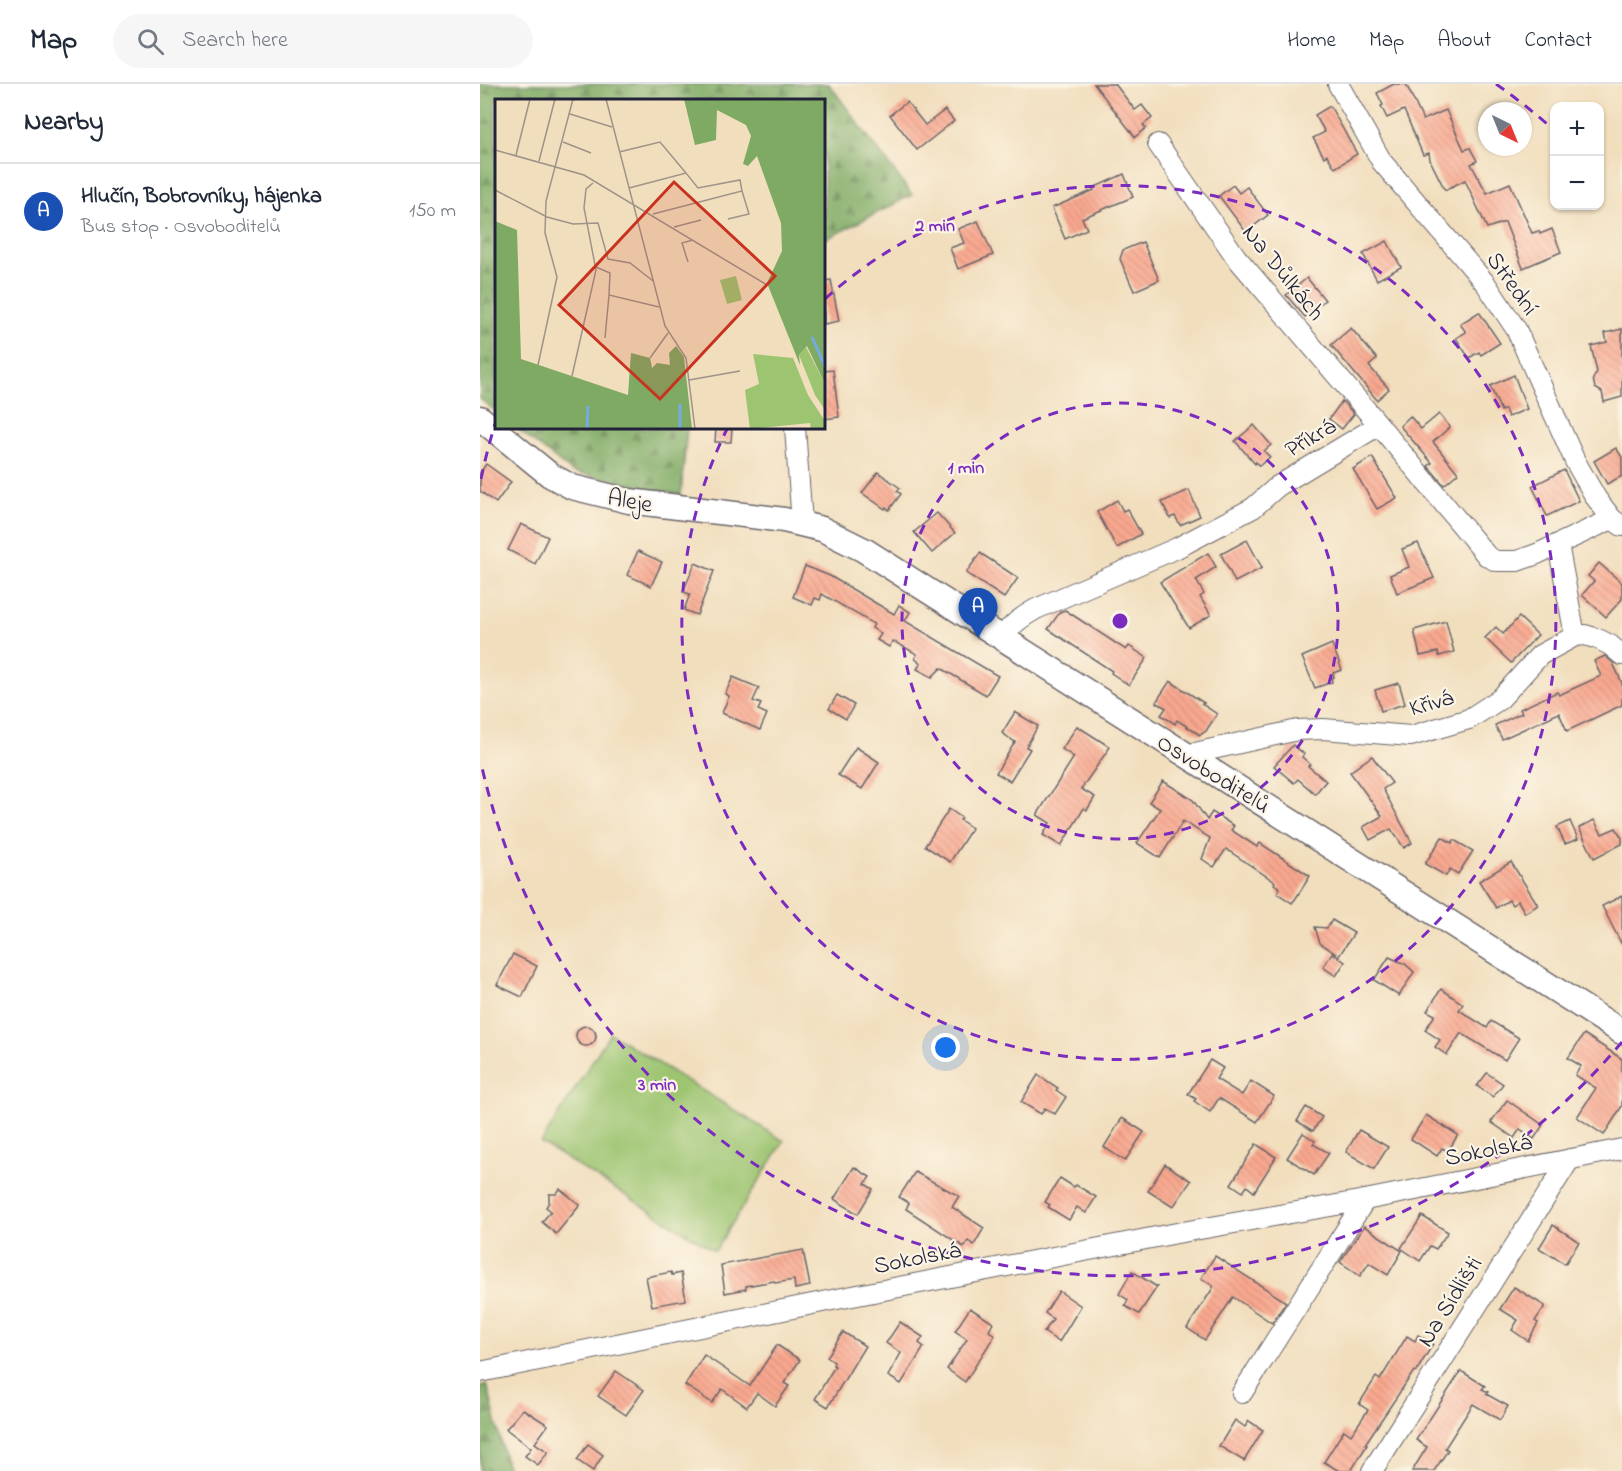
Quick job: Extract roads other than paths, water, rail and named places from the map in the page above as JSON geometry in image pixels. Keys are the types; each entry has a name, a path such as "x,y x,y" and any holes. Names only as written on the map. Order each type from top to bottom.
{"street":[{"name":"Střední","path":"1338,84 1382,162 1486,284 1516,329 1575,461 1596,498 1617,522"},
{"name":"Na Důlkách","path":"1158,144 1236,257 1379,425"},
{"name":"Aleje","path":"480,418 550,475 572,487 629,501 802,524"},
{"path":"1379,425 1487,556 1496,561 1517,561 1617,522"},
{"name":"Příkrá","path":"1002,637 1021,617 1036,609 1177,548 1253,508 1278,486 1379,425"},
{"path":"795,429 802,524"},
{"name":"Osvoboditelů","path":"802,524 822,529 864,550 1622,1032"},
{"path":"1558,544 1575,636 1586,635 1598,639 1622,655"},
{"name":"Křivá","path":"1186,755 1298,730 1323,729 1411,736 1431,731 1469,719 1500,699 1540,655 1575,636"},
{"name":"Sokolská","path":"480,1372 839,1298 1178,1233 1365,1200 1622,1149"},
{"name":"Na Sídlišti","path":"1372,1471 1569,1159"},
{"path":"1242,1394 1365,1200"}],"place":[{"name":"Hlučín, Bobrovníky, hájenka","path":"978,638"}]}
